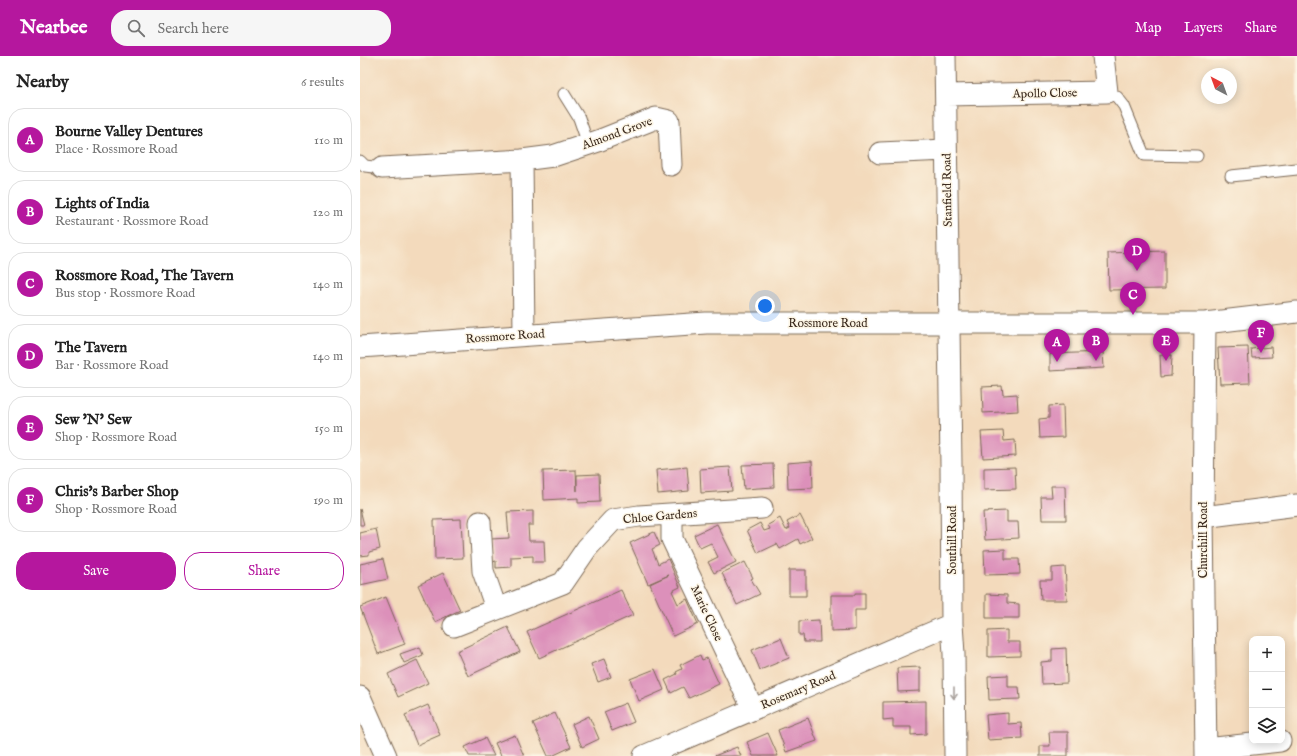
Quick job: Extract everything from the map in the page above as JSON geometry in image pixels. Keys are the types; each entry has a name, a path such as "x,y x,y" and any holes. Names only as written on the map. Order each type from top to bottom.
{"street":[{"name":"Stanfield Road","path":"945,56 949,323"},
{"path":"1103,56 1107,92"},
{"name":"Apollo Close","path":"946,95 1107,92"},
{"name":"Almond Grove","path":"382,168 522,160 553,156 656,118 669,121 671,165"},
{"path":"880,153 946,150"},
{"path":"522,160 524,335"},
{"name":"Rossmore Road","path":"360,347 706,323 1205,323 1297,312"},
{"name":"Southill Road","path":"949,323 955,756"},
{"name":"Churchill Road","path":"1205,323 1203,517 1206,752"},
{"path":"1203,517 1297,505"},
{"name":"Chloe Gardens","path":"454,626 496,608 563,583 587,548 613,520 640,516 762,508"},
{"name":"Marie Close","path":"672,514 672,539 753,709"},
{"path":"480,522 483,571 496,608"},
{"name":"Rosemary Road","path":"644,756 952,624"},
{"path":"360,697 386,756"},
{"path":"1285,740 1297,739"},
{"path":"1206,752 1261,744"}],"lane":[{"path":"1107,92 1117,96 1124,106 1144,154 1197,156"},
{"path":"564,94 579,118 588,144"},
{"path":"360,161 365,166 382,168"},
{"path":"1231,176 1297,169"}],"building":[{"path":"1165,251 1165,289 1109,290 1108,253"},
{"path":"1248,347 1250,383 1220,384 1218,348"},
{"path":"1271,347 1272,357 1252,358 1251,349"},
{"path":"1103,352 1104,368 1050,371 1050,354"},
{"path":"1160,355 1172,355 1171,376 1161,377"},
{"path":"1002,386 1003,395 1017,394 1018,411 983,413 982,387"},
{"path":"1063,405 1064,437 1040,438 1039,419 1049,418 1049,406"},
{"path":"1003,431 1004,441 1015,440 1016,456 983,458 981,432"},
{"path":"812,461 813,488 788,489 787,463"},
{"path":"773,464 774,487 744,489 742,465"},
{"path":"687,467 689,491 658,494 656,470"},
{"path":"730,467 732,491 701,493 700,469"},
{"path":"1015,467 1016,489 984,490 984,468"},
{"path":"576,470 577,491 577,475 599,474 600,502 578,503 578,498 544,500 543,471"},
{"path":"1051,486 1065,486 1066,520 1042,520 1041,497 1052,497"},
{"path":"360,509 364,525 360,525"},
{"path":"533,511 533,525 528,525 529,541 544,541 545,562 533,562 533,556 511,557 511,567 496,568 496,561 492,562 491,539 509,538 507,512"},
{"path":"1007,511 1007,522 1018,522 1019,538 985,540 983,512"},
{"path":"800,515 812,538 800,544 798,539 780,549 777,544 758,553 747,530 760,523 764,531 770,529 768,525 780,518 786,530 790,528 787,522"},
{"path":"461,519 463,558 435,559 434,520"},
{"path":"717,524 736,562 714,573 708,562 718,557 711,543 700,548 694,535"},
{"path":"376,529 380,549 369,552 369,555 360,556 360,533"},
{"path":"654,532 660,545 652,549 658,564 668,559 680,587 672,591 678,604 687,599 698,624 673,636 650,584 669,575 648,584 630,543"},
{"path":"1005,549 1005,559 1019,559 1020,574 985,575 984,550"},
{"path":"383,559 388,579 360,585 360,564"},
{"path":"745,562 753,578 751,579 760,594 737,605 722,573"},
{"path":"1065,567 1067,600 1041,600 1040,580 1052,580 1052,568"},
{"path":"789,570 806,570 806,596 789,596"},
{"path":"443,573 460,610 435,622 418,585"},
{"path":"621,590 633,615 539,658 527,632"},
{"path":"855,593 865,593 865,610 855,610 855,630 831,631 831,595 855,595"},
{"path":"986,594 1007,595 1007,603 1019,604 1019,618 986,618"},
{"path":"386,597 405,644 378,654 360,607"},
{"path":"819,620 820,642 804,642 803,635 799,635 799,621"},
{"path":"508,627 520,652 468,676 457,651"},
{"path":"1007,630 1007,642 1020,642 1020,656 988,657 988,631"},
{"path":"781,638 789,658 760,670 752,650"},
{"path":"420,647 423,655 404,663 400,654"},
{"path":"1066,648 1067,683 1042,684 1041,662 1052,661 1052,649"},
{"path":"700,655 702,660 707,658 719,684 689,698 683,687 671,693 665,680 677,674 676,672 682,669 680,665"},
{"path":"604,659 611,677 598,682 591,664"},
{"path":"417,660 428,683 398,697 388,674"},
{"path":"920,667 920,691 898,692 897,668"},
{"path":"655,669 664,690 639,701 630,679"},
{"path":"1008,675 1008,687 1019,687 1020,699 989,700 988,676"},
{"path":"926,701 926,734 911,735 911,727 893,727 893,719 883,720 883,702"},
{"path":"626,703 634,722 612,731 604,712"},
{"path":"428,705 440,735 417,745 405,715"},
{"path":"555,713 571,747 552,756 548,756 533,723"},
{"path":"1008,713 1008,724 1021,723 1022,738 988,740 986,715"},
{"path":"589,716 599,739 582,747 572,724"},
{"path":"808,718 817,741 786,752 778,730"},
{"path":"1049,732 1068,732 1068,756 1040,756 1040,746 1050,746"},
{"path":"768,733 778,756 753,756 747,742"},
{"path":"515,735 524,756 501,756 495,743"},
{"path":"485,738 494,756 469,756 465,747"},
{"path":"737,747 741,756 714,756"}],"place":[{"name":"The Tavern","path":"1137,271"},
{"name":"Rossmore Road, The Tavern","path":"1133,315"},
{"name":"Chris's Barber Shop","path":"1261,353"},
{"name":"Lights of India","path":"1096,361"},
{"name":"Sew 'N' Sew","path":"1166,361"},
{"name":"Bourne Valley Dentures","path":"1057,362"}]}
